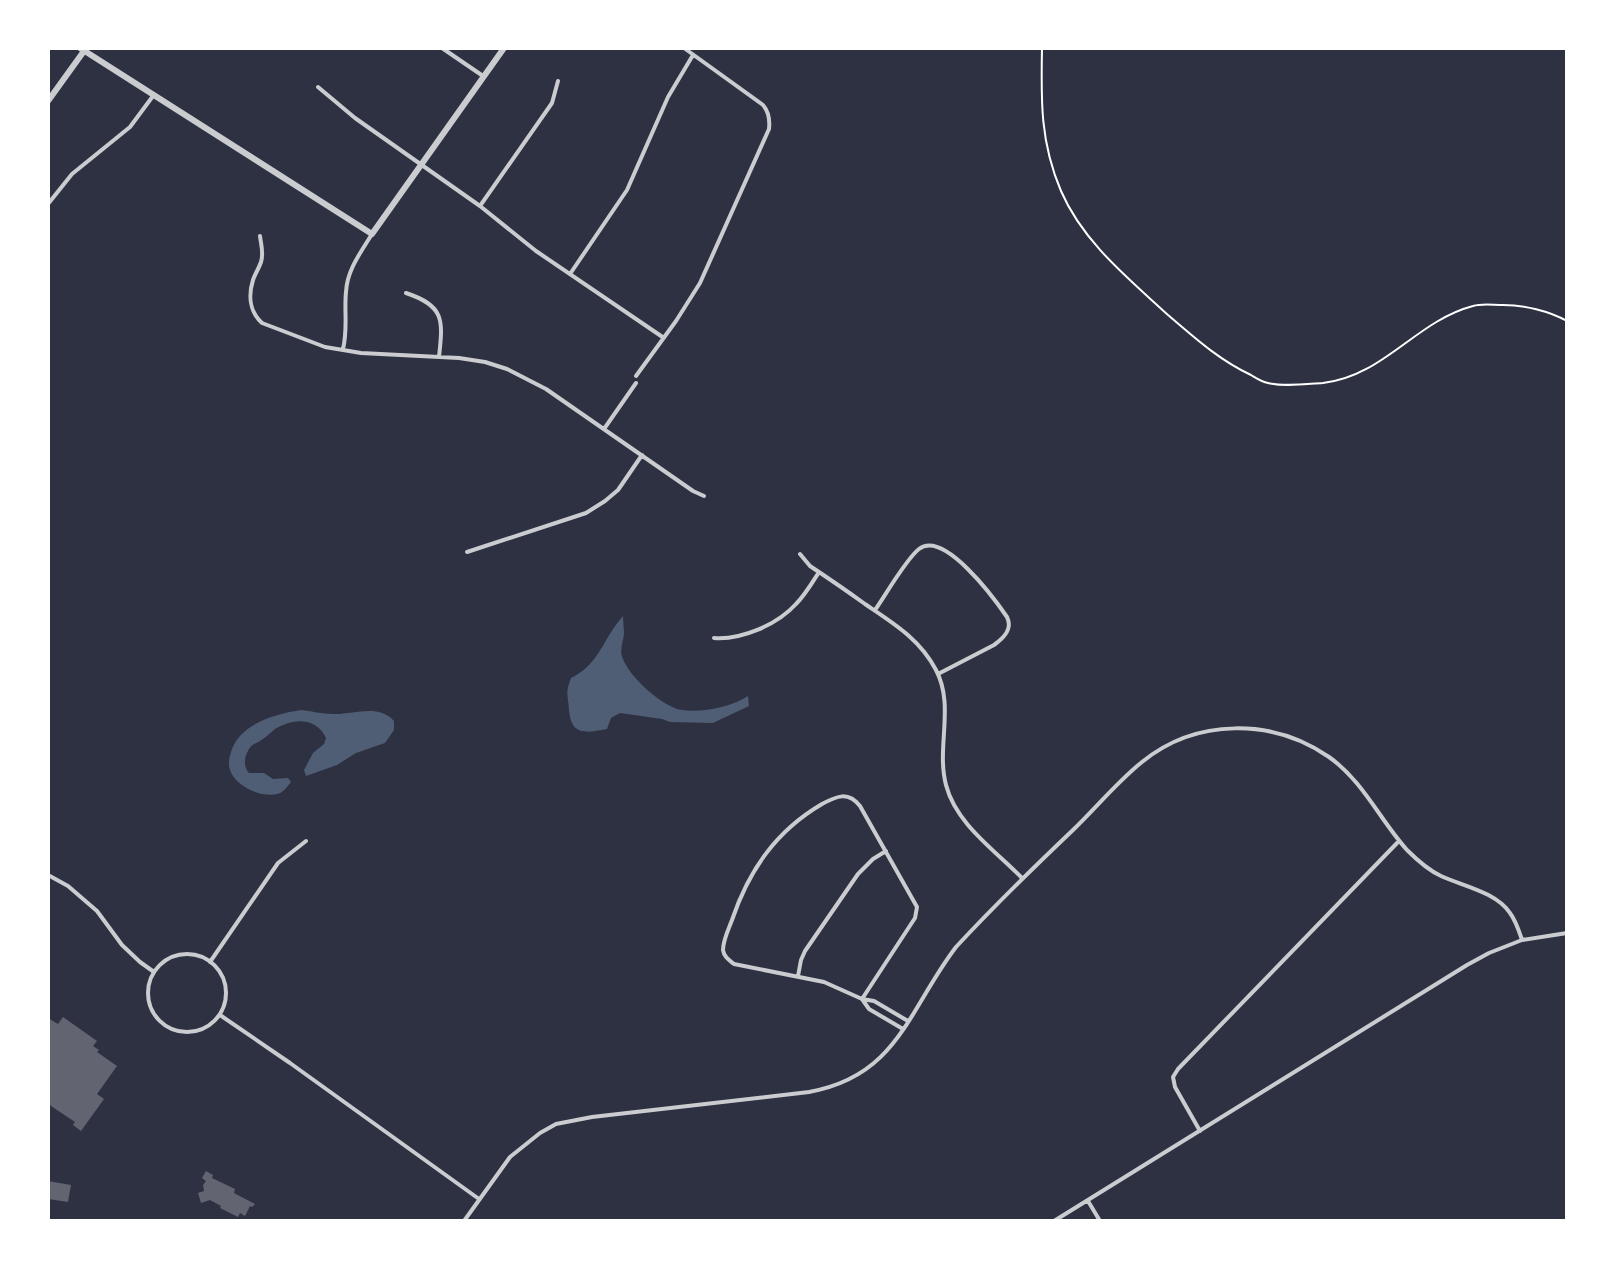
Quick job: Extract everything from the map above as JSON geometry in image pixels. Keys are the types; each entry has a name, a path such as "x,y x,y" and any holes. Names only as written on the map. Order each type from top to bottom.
{"street":[{"path":"442,48 484,76"},
{"path":"343,350 347,325 345,290 356,258 504,48"},
{"path":"636,376 700,283 770,123 767,110 751,94 684,48"},
{"path":"48,101 84,49 372,234"},
{"path":"570,274 627,190 668,97 693,55"},
{"path":"480,206 552,103 558,81"},
{"path":"318,87 355,118 480,206 536,251 664,338"},
{"path":"48,204 72,174 130,127 153,96"},
{"path":"260,236 263,253 252,281 251,296 255,316 262,323 325,347 361,353 485,362 507,369 546,389 704,496"},
{"path":"406,293 424,299 439,315 442,329 439,357"},
{"path":"604,429 636,383"},
{"path":"467,552 586,513 618,490 642,455"},
{"path":"875,610 913,555 924,546 935,546 982,582 1007,617 1008,630 994,645 938,674"},
{"path":"800,554 810,566 912,637 927,655 943,691 944,769 951,798 967,823 1022,878"},
{"path":"714,638 729,639 777,619 797,604 819,572"},
{"path":"464,1221 510,1157 524,1144 556,1124 831,1088 867,1070 891,1047 956,947 1022,878 1143,761 1164,747 1214,730 1234,727 1256,729 1291,737 1331,758 1350,774 1399,841 1425,866 1503,905 1510,912 1522,940"},
{"path":"862,999 917,915 916,903 858,802 843,795 832,798 795,822 776,839 760,860 738,903 724,954 734,964 834,986 862,999 874,1001 908,1021"},
{"path":"210,962 278,863 306,841"},
{"path":"1200,1131 1175,1087 1173,1077 1178,1069 1399,841"},
{"path":"798,976 805,951 858,874 865,865 886,851"},
{"path":"48,875 68,886 97,911 122,945 154,972"},
{"path":"1054,1221 1467,965 1522,940 1567,933"},
{"path":"191,954 210,962 223,977 226,987 220,1015 213,1023 195,1032 174,1031 165,1026 151,1011 148,1001 149,981 154,972 161,963 180,955 191,954"},
{"path":"862,999 872,1011 903,1029"},
{"path":"220,1015 479,1199"},
{"path":"1088,1201 1100,1221"}],"path":[{"path":"1042,48 1044,135 1062,193 1078,223 1123,274 1204,347 1231,365 1268,383 1297,385 1327,382 1369,369 1428,326 1475,305 1515,305 1556,315 1567,321"}],"water":[{"path":"623,616 623,659 632,674 656,697 682,710 716,708 748,696 749,706 713,723 670,722 620,713 611,718 607,729 586,732 576,728 570,718 568,688 571,678 589,666"},
{"path":"301,710 333,714 381,712 394,721 394,730 385,743 306,776 304,770 326,738 310,723 290,723 275,729 251,746 245,761 249,773 264,773 273,779 288,778 291,782 286,788 279,793 264,794 249,790 237,781 230,770 229,761 235,742 242,734 259,722"}],"building":[{"path":"63,1017 97,1041 93,1046 99,1050 97,1052 117,1066 97,1094 104,1099 81,1131 73,1125 75,1122 48,1104 48,1018 58,1024"},
{"path":"206,1171 213,1175 212,1178 235,1189 234,1193 255,1204 250,1206 245,1216 240,1213 238,1217 210,1200 201,1203 198,1193 204,1191 206,1181 202,1178"},
{"path":"48,1181 71,1185 68,1202 48,1199"}]}
